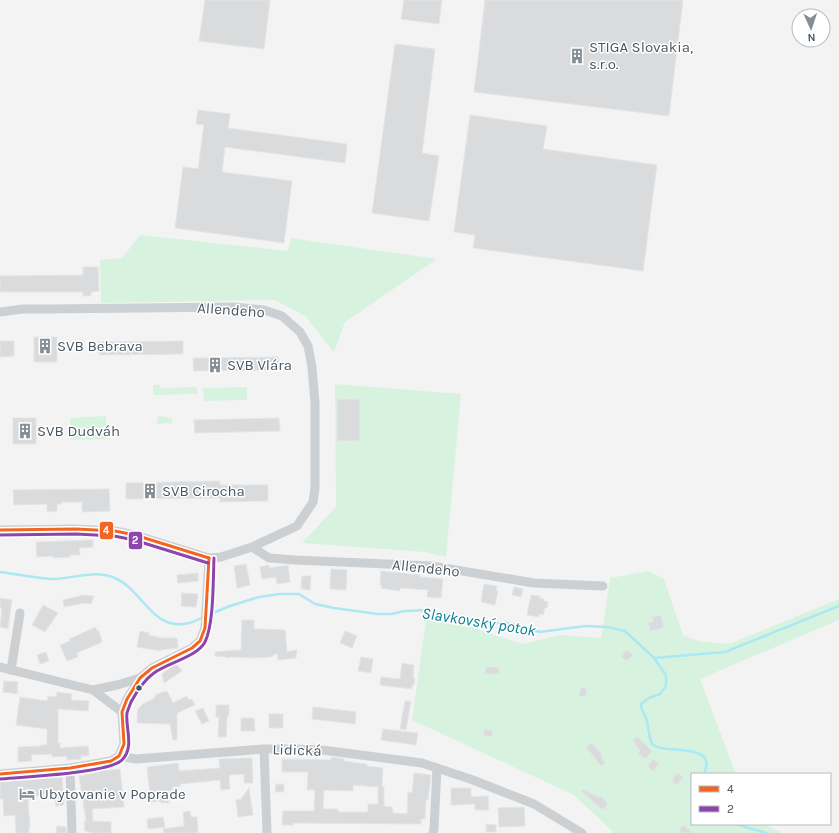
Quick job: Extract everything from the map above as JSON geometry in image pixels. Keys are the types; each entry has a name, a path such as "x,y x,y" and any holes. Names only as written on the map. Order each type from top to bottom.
{"street":[{"name":"Allendeho","path":"0,312 47,308 234,307 264,310 282,316 300,332 308,346 312,367 315,403 314,502 297,526 252,547 221,557 209,558 135,534 115,531 76,529 0,530"},
{"name":"Allendeho","path":"252,547 269,558 432,566 534,583 603,586"},
{"path":"0,667 93,690 117,686 140,678 158,665 192,648 200,641 205,628 209,558"},
{"path":"11,670 20,613"},
{"path":"119,756 124,744 122,712 127,699 140,678"},
{"path":"93,690 122,712"},
{"name":"Lidická","path":"0,774 70,768 111,761 119,756 136,759 264,749 294,748 322,750 422,763 473,780 534,804 582,833"},
{"path":"264,749 267,833"},
{"path":"70,768 72,833"},
{"path":"433,833 437,768"}],"green space":[{"path":"140,235 288,251 291,238 437,259 345,322 334,352 305,316 275,300 101,303 100,260 122,258"},
{"path":"335,384 461,394 446,557 424,552 302,543 336,507"},
{"path":"153,385 160,385 161,388 197,387 198,394 153,395"},
{"path":"247,387 247,400 204,401 203,388"},
{"path":"106,416 107,439 71,440 70,418"},
{"path":"159,416 172,418 172,423 157,424 157,419"},
{"path":"649,571 664,579 683,635 699,641 729,644 839,599 839,620 700,679 736,773 691,773 691,825 766,825 782,833 614,833 574,795 412,720 426,620 473,628 523,644 560,635 601,638 610,578"}],"building":[{"path":"205,0 270,0 264,49 199,41"},
{"path":"404,0 442,0 439,24 401,19"},
{"name":"STIGA Slovakia, s.r.o.","path":"485,0 683,0 669,116 474,92"},
{"path":"395,44 435,49 422,153 439,156 429,221 372,213"},
{"path":"198,110 230,114 228,128 347,144 345,163 225,147 222,172 292,181 284,243 175,228 183,167 198,169 204,125 196,124"},
{"path":"470,115 547,126 543,149 657,165 643,271 473,248 475,235 454,232"},
{"path":"83,267 98,267 99,291 91,292 91,296 83,296 83,292 0,292 0,276 83,275"},
{"name":"SVB Bebrava","path":"34,337 57,337 57,362 34,362"},
{"path":"0,341 14,341 14,356 0,357"},
{"path":"183,341 183,354 99,355 99,342"},
{"path":"278,357 279,370 194,371 193,358"},
{"path":"337,399 360,399 360,441 337,441"},
{"name":"SVB Dudváh","path":"13,418 36,418 36,444 13,444"},
{"path":"279,418 280,431 195,433 194,420"},
{"path":"220,481 220,485 268,485 268,501 220,502 220,498 126,499 126,483"},
{"path":"109,489 110,511 82,512 82,502 62,502 62,504 57,504 57,511 47,512 47,504 14,505 13,490"},
{"path":"93,540 93,547 79,548 80,555 53,558 53,556 37,557 36,542"},
{"path":"246,564 250,585 237,588 234,566"},
{"path":"269,565 269,568 288,565 290,582 277,584 276,577 262,579 260,567"},
{"path":"331,569 347,570 346,590 330,589"},
{"path":"381,571 443,579 441,598 427,597 428,590 400,588 400,591 381,588"},
{"path":"198,573 198,581 178,583 177,575"},
{"path":"302,576 311,576 310,590 301,589"},
{"path":"484,584 497,586 496,590 498,591 495,605 481,602"},
{"path":"514,587 523,589 521,597 512,595"},
{"path":"182,593 198,594 196,607 181,606"},
{"path":"83,595 94,596 91,604 84,603 64,607 63,600"},
{"path":"531,595 540,596 539,598 548,602 547,608 545,608 543,615 539,614 539,617 527,615"},
{"path":"0,598 12,600 8,629 0,627 2,608 0,608"},
{"path":"43,605 58,613 45,632 32,625"},
{"path":"661,615 664,628 650,631 648,623 653,622 652,617"},
{"path":"242,620 254,620 254,629 285,630 287,652 297,650 296,658 278,660 277,653 271,657 251,658 226,658 215,656 215,652 241,650"},
{"path":"96,627 97,631 99,631 102,642 77,653 78,657 67,661 60,645 70,641 69,639"},
{"path":"140,631 162,638 177,638 178,648 160,651 137,647"},
{"path":"345,631 357,636 352,648 340,643"},
{"path":"627,650 633,655 627,661 621,657"},
{"path":"46,652 49,661 40,664 37,655"},
{"path":"361,657 373,659 371,673 358,671"},
{"path":"176,663 182,671 164,683 162,674"},
{"path":"402,663 414,665 413,678 415,678 412,689 380,685 381,677 400,679"},
{"path":"486,667 499,667 499,674 485,674"},
{"path":"4,681 18,682 17,694 3,692"},
{"path":"581,687 587,689 585,697 579,696"},
{"path":"167,691 173,703 187,696 189,700 192,699 195,705 177,713 177,739 173,740 170,724 137,723 138,709 143,704 153,699 157,694"},
{"path":"57,692 72,694 71,700 89,701 88,711 58,709 58,743 60,743 60,748 88,746 89,756 81,756 81,759 67,760 66,756 52,757 52,754 31,755 32,761 18,762 18,747 47,745 47,729 16,725 20,697 47,701 48,696 56,697"},
{"path":"405,701 411,701 406,730 400,729"},
{"path":"216,705 229,705 226,737 218,737 219,716 216,718"},
{"path":"313,707 356,712 355,724 312,719"},
{"path":"203,708 209,721 202,724 195,711"},
{"path":"269,714 283,714 283,728 269,728"},
{"path":"241,718 254,718 255,731 241,731"},
{"path":"383,729 418,733 416,745 381,740"},
{"path":"485,729 493,731 492,737 483,735"},
{"path":"638,737 652,751 645,759 638,753 640,751 633,740"},
{"path":"592,743 602,755 601,756 605,763 601,766 586,747"},
{"path":"331,757 344,759 344,761 367,764 367,766 383,768 382,787 384,787 384,806 392,807 393,813 407,814 408,792 412,793 414,773 431,775 428,800 426,800 425,819 421,819 421,824 293,823 293,825 282,825 283,811 314,811 315,790 307,790 308,772 282,772 282,759 331,760","holes":["353,785 379,787 378,804 368,804 368,812 338,812 338,809 323,809 324,790 353,791"]},
{"path":"252,758 253,783 244,783 244,774 229,775 230,789 221,790 220,780 180,784 180,787 172,787 173,790 168,791 169,803 161,803 161,801 151,802 147,767 178,763 179,771 220,768 219,759"},
{"path":"653,759 659,763 653,771 648,766"},
{"path":"120,769 124,807 92,809 93,821 111,822 111,833 94,833 85,831 84,821 86,821 79,776 100,771"},
{"path":"677,773 683,777 677,785 672,781"},
{"path":"62,777 64,805 56,806 54,793 34,797 34,800 28,800 29,833 16,833 15,815 4,816 3,799 0,799 0,782"},
{"path":"276,784 284,784 284,792 275,792"},
{"path":"249,788 253,815 238,817 236,800 241,799"},
{"path":"451,788 471,788 471,797 488,796 489,810 475,810 475,804 451,805"},
{"path":"583,789 599,798 601,796 607,802 607,805 603,810 581,791"},
{"path":"524,807 525,826 499,827 498,808"},
{"path":"190,811 191,817 197,817 198,833 164,833 163,829 184,826 183,812"},
{"path":"163,817 165,827 148,829 147,819"},
{"path":"486,824 496,825 496,832 486,832"},
{"path":"683,825 693,833 682,833 679,830"},
{"path":"57,826 66,827 66,833 56,833"}],"waterway":[{"name":"Slavkovský potok","path":"0,572 52,579 92,574 107,575 125,584 157,616 166,621 176,624 189,623 203,617"},
{"name":"Slavkovský potok","path":"208,615 259,597 280,594 299,594 315,604 378,614 425,610 488,623 506,623 540,632 585,626 607,627 625,631 654,658 666,675 666,686 660,694 649,698 641,704 647,721 652,744 659,748 685,750 700,754 705,759 707,765 704,773"},
{"path":"654,658 725,652 839,606"},
{"name":"Slavkovský potok","path":"738,825 766,833"}],"transit line":[{"name":"4","path":"0,530 76,529 115,531 135,535 209,558"},
{"name":"2","path":"0,535 76,534 114,536 134,540 208,563"},
{"name":"4","path":"0,774 70,768 111,761 119,756 124,744 122,712 127,699 140,678 152,668 192,648 200,641 205,628 209,558"},
{"name":"2","path":"0,779 45,776 84,771 101,768 122,760 126,755 129,743 127,713 138,690 154,673 189,656 205,642 212,613 214,558"}],"place":[{"name":"STIGA Slovakia, s.r.o.","path":"577,56"},
{"name":"SVB Bebrava","path":"45,346"},
{"name":"SVB Vlára","path":"215,365"},
{"name":"SVB Dudváh","path":"25,431"},
{"name":"SVB Cirocha","path":"150,491"},
{"name":"Ubytovanie v Poprade","path":"27,794"}]}
